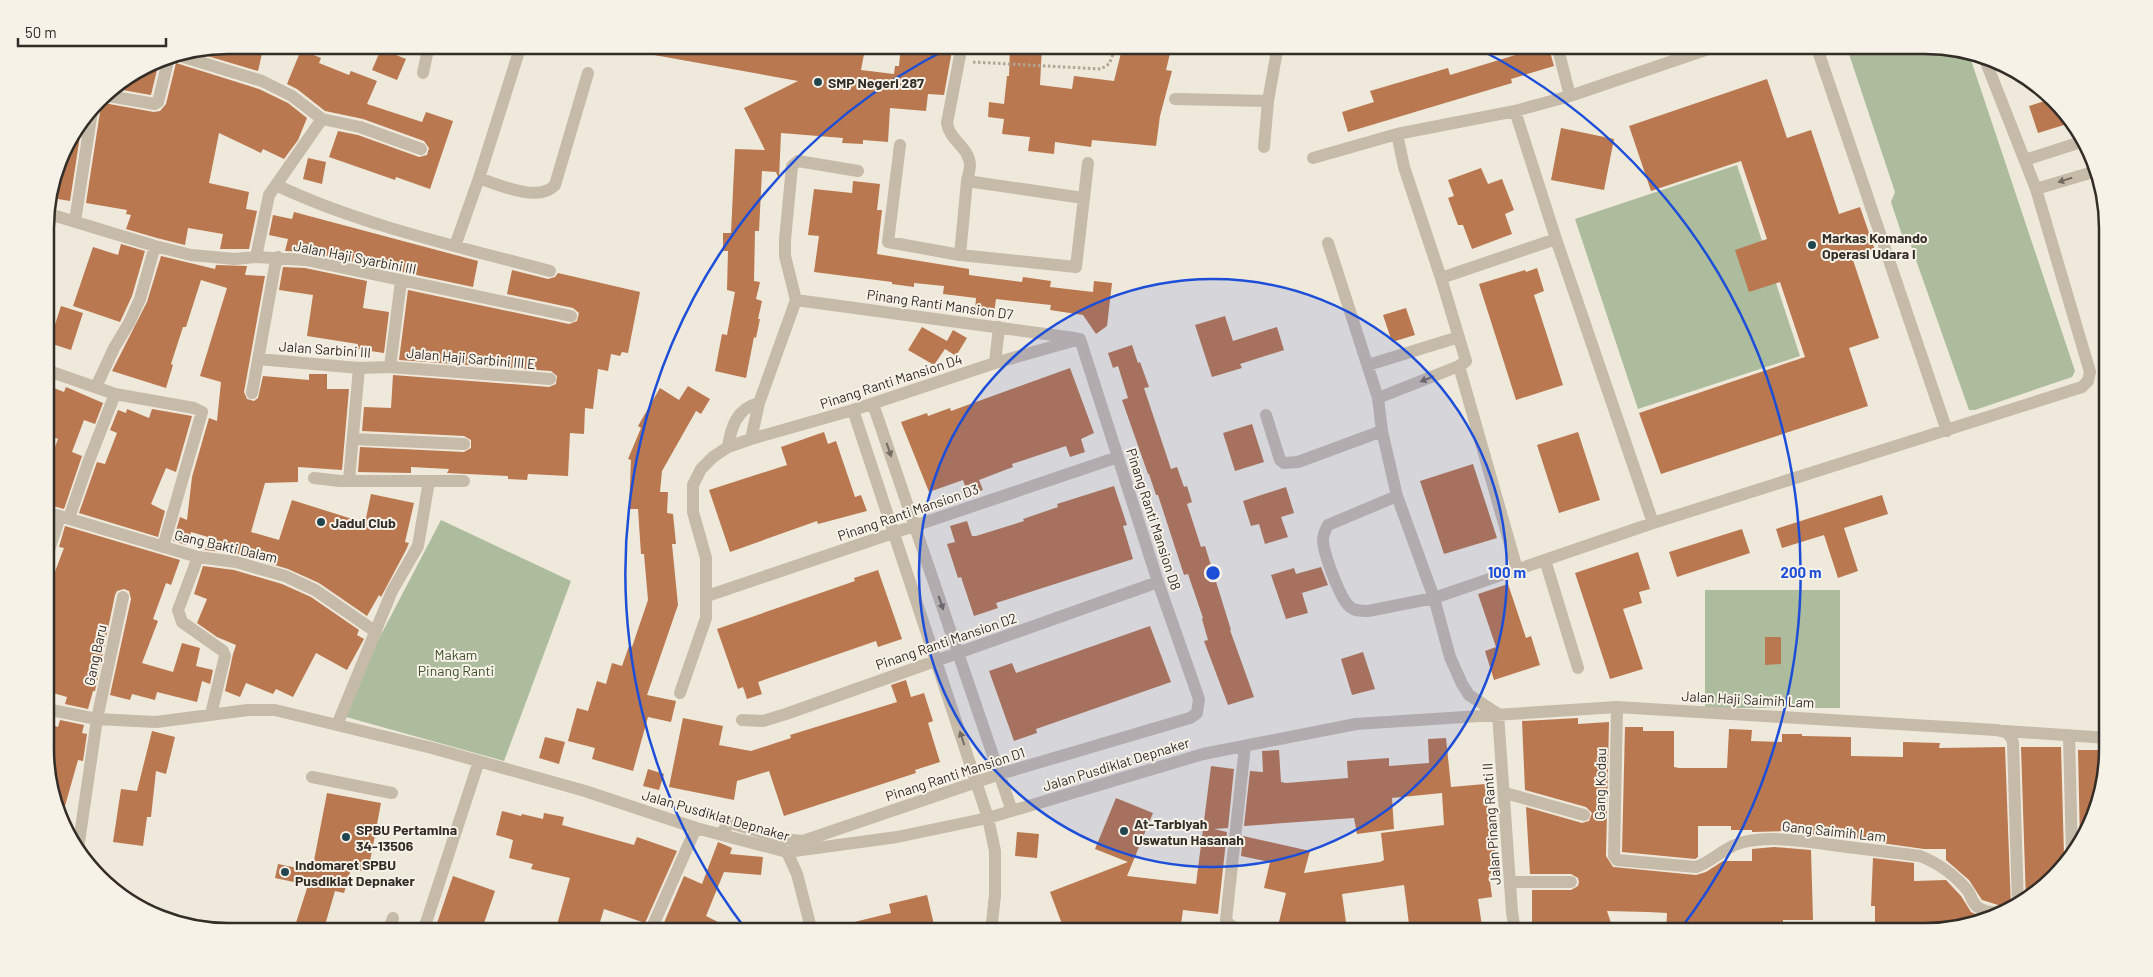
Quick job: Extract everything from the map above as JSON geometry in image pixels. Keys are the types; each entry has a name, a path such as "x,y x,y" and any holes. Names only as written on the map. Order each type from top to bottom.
{"street":[{"path":"423,73 428,54"},
{"path":"455,246 479,178 518,54"},
{"path":"960,255 970,165 966,151 948,133 947,123 961,54"},
{"path":"1264,147 1268,101 1276,54"},
{"path":"1559,54 1570,96"},
{"path":"1313,158 1397,134 1515,111 1570,96 1694,54"},
{"path":"1819,54 1947,431"},
{"path":"188,59 262,82 292,96 322,119 360,127 421,149"},
{"path":"114,97 155,104 158,102 167,65"},
{"path":"1397,496 1328,526 1324,533 1324,548 1343,600 1357,611 1368,611 1434,598 1653,522 2082,387 2088,381 2090,372 2036,189 1987,66"},
{"path":"479,178 522,192 541,193 550,190 555,185 588,73"},
{"path":"1174,99 1268,101"},
{"path":"1515,111 1556,239 1653,522"},
{"path":"256,257 264,210 269,195 322,119"},
{"path":"75,221 90,122"},
{"path":"1378,398 1460,366 1466,361 1404,167 1397,134"},
{"path":"2025,160 2077,143"},
{"path":"900,144 888,242 960,255 1076,267 1088,163"},
{"path":"751,439 759,403 796,300 785,256 784,240 793,164 798,161 858,171"},
{"path":"2036,189 2090,173"},
{"path":"967,181 1084,198"},
{"path":"276,185 332,209 455,246 550,271"},
{"name":"Jalan Haji Syarbini III","path":"54,215 155,246 215,258 278,257 323,263 570,316"},
{"path":"1441,278 1556,239"},
{"path":"1328,243 1378,398 1382,431 1397,496 1434,598 1450,658 1462,684 1469,694 1479,703 1498,714"},
{"path":"96,387 140,299 155,246"},
{"path":"252,393 278,257"},
{"path":"390,366 401,281"},
{"name":"Pinang Ranti Mansion D7","path":"796,300 1080,339"},
{"path":"995,363 999,327"},
{"path":"1368,365 1459,337"},
{"name":"Pinang Ranti Mansion D4","path":"680,693 706,618 706,558 693,512 693,485 701,469 713,457 728,447 751,439 873,404 995,363 1080,339"},
{"name":"Pinang Ranti Mansion D8","path":"1080,339 1158,582 1199,699 1199,708"},
{"name":"Jalan Sarbini III","path":"258,359 359,368 390,366"},
{"name":"Jalan Haji Sarbini III E","path":"390,366 550,379"},
{"path":"1460,366 1517,569"},
{"path":"349,480 359,368"},
{"path":"54,373 115,394 194,408 202,412 163,547"},
{"path":"54,541 88,463 115,394"},
{"path":"728,447 731,429 736,418 746,408 759,403"},
{"path":"873,404 1012,810"},
{"path":"853,410 988,818 995,851 995,895 992,923"},
{"path":"1266,415 1280,460 1284,463 1298,462 1382,431"},
{"path":"353,439 464,444"},
{"name":"Pinang Ranti Mansion D3","path":"707,596 1118,457"},
{"path":"314,478 340,481 464,481"},
{"path":"337,725 392,591 418,546 429,481"},
{"name":"Gang Bakti Dalam","path":"54,515 198,557 236,562 285,576 315,590 376,632"},
{"path":"198,557 178,610 182,622 223,651 225,656 211,714"},
{"path":"1545,560 1578,668"},
{"name":"Pinang Ranti Mansion D2","path":"742,720 763,721 786,714 1158,582"},
{"name":"Gang Baru","path":"79,839 97,719 123,597"},
{"name":"Jalan Haji Saimih Lam","path":"1498,714 1617,706 2099,738"},
{"name":"Gang Kodau","path":"1617,706 1614,856 1617,860"},
{"name":"Pinang Ranti Mansion D1","path":"721,834 728,824 731,823 782,838 803,841 1000,774 1190,718 1197,713 1199,708"},
{"name":"Jalan Pusdiklat Depnaker","path":"54,711 97,719 156,722 248,710 275,710 480,761 540,778 696,828 787,852 897,837 988,818 1203,754 1356,724 1498,714"},
{"name":"Jalan Pinang Ranti II","path":"1498,714 1514,923"},
{"path":"2000,730 2010,734 2013,743 2020,895"},
{"path":"2069,736 2072,842"},
{"path":"1229,923 1226,920 1245,746"},
{"path":"426,923 480,761"},
{"path":"312,777 392,793"},
{"path":"1505,793 1584,815"},
{"path":"654,923 696,828"},
{"name":"Gang Saimih Lam","path":"1617,860 1696,867 1703,865 1724,850 1739,843 1770,839 1786,839 1920,856 1939,864 1955,877 1979,908 1989,911"},
{"path":"797,874 809,850"},
{"path":"787,852 797,874 810,923"},
{"path":"1510,882 1571,882"},
{"path":"391,923 393,918"}],"path":[{"path":"960,61 1101,69 1109,64 1113,54"}],"green space":[{"path":"1849,54 1937,54 1971,60 2075,371 2072,377 1975,410 1969,410 1910,243 1903,238 1891,202 1895,192"},
{"path":"1737,165 1800,356 1638,409 1575,219"},
{"name":"Makam Pinang Ranti","path":"441,520 571,581 504,761 339,715"},
{"path":"1705,590 1840,590 1840,708 1705,708"}],"building":[{"path":"262,54 258,71 206,55"},
{"path":"299,54 311,54 321,58 319,63 349,75 351,71 377,81 367,104 422,122 426,112 453,121 430,189 396,177 395,180 329,157 338,131 358,135 419,157 427,155 429,148 424,141 363,119 325,111 297,89 287,84"},
{"path":"379,54 394,54 406,59 397,80 372,70"},
{"path":"649,54 864,54 861,70 894,74 895,66 899,66 900,54 951,54 944,95 928,94 926,111 890,108 888,142 863,140 863,144 842,143 843,138 781,133 779,179 776,172 762,171 759,231 755,231 754,281 760,282 756,299 762,301 758,319 760,319 756,338 754,337 746,378 715,371 722,334 727,335 735,292 727,290 728,251 723,251 723,233 731,233 735,149 765,150 744,108 798,81"},
{"path":"1010,54 1042,54 1040,85 1072,89 1074,76 1114,81 1121,54 1170,54 1166,70 1172,71 1160,116 1156,146 1092,140 1091,147 1055,142 1054,154 1028,151 1030,137 1002,134 1004,119 988,117 989,102 1004,104 1007,76 1009,76"},
{"path":"1519,54 1551,54 1554,66 1511,79 1512,83 1348,132 1342,112 1374,102 1370,91 1448,68 1450,75"},
{"path":"176,63 259,89 288,103 307,118 298,140 284,159 263,149 261,153 219,133 209,183 249,192 246,209 257,211 249,249 220,249 223,234 188,228 185,245 157,238 126,229 131,215 126,214 127,210 86,203 100,111 107,104 154,112 160,111 166,104"},
{"path":"157,69 151,95 122,90"},
{"path":"1767,79 1787,138 1811,130 1839,214 1860,207 1875,250 1852,257 1879,338 1849,348 1868,406 1661,474 1639,413 1805,357 1780,282 1749,292 1735,250 1767,239 1741,161 1651,191 1629,126"},
{"path":"2044,101 2064,125 2038,133 2029,106"},
{"path":"1561,128 1614,139 1604,190 1551,180"},
{"path":"80,136 70,201 56,199 57,194 67,161"},
{"path":"308,158 326,162 322,184 303,179"},
{"path":"1481,168 1488,184 1502,179 1514,210 1505,214 1512,234 1472,249 1463,225 1458,225 1448,198 1454,196 1448,180"},
{"path":"853,181 880,184 877,210 882,210 877,254 969,269 969,275 1022,282 1023,277 1051,281 1050,287 1093,292 1094,281 1112,283 1107,326 1096,334 1083,315 1050,310 1051,305 996,299 994,313 975,311 976,298 943,294 944,286 914,283 914,287 892,284 892,282 814,272 819,236 808,235 814,189 852,193"},
{"path":"294,212 478,261 473,287 308,252 285,251 288,239 269,235 273,215 292,219"},
{"path":"121,244 145,251 132,296 120,322 73,306 93,247 118,255"},
{"path":"161,256 215,269 216,265 247,266 245,275 265,276 244,392 247,399 254,401 258,398 263,376 309,380 309,374 327,374 327,389 349,389 342,470 298,467 298,482 265,483 251,532 279,540 292,500 365,523 371,494 414,503 405,542 409,543 381,597 379,595 367,616 319,583 288,569 238,554 205,550 208,537 191,532 186,545 173,541 180,517 187,520 192,477 209,418 217,421 221,382 200,376 227,288 201,280 186,327 183,327 171,364 173,365 166,388 112,371 147,302"},
{"path":"283,267 305,268 367,281 363,308 389,312 384,353 357,349 358,344 307,336 313,295 279,290"},
{"path":"1537,268 1544,291 1534,295 1563,385 1516,400 1479,284"},
{"path":"512,270 548,279 555,277 558,273 640,292 628,353 622,352 620,356 611,354 608,371 598,369 593,409 585,408 584,434 570,433 568,476 528,474 527,480 508,479 508,476 447,473 449,469 411,467 411,473 358,472 360,447 464,452 471,448 471,440 464,436 362,431 364,407 391,408 393,375 549,387 556,384 557,376 551,371 399,360 408,290 569,324 577,321 579,313 573,308 507,294"},
{"path":"61,306 83,313 71,350 54,345 54,328"},
{"path":"1406,308 1415,335 1392,342 1383,315"},
{"path":"1225,316 1233,341 1277,327 1284,350 1240,364 1242,368 1212,377 1195,325"},
{"path":"922,327 947,341 953,330 967,338 956,356 945,349 934,365 908,350"},
{"path":"1132,345 1149,387 1144,388 1171,469 1177,467 1184,487 1187,486 1192,502 1187,504 1201,547 1205,546 1230,630 1254,697 1228,705 1204,641 1208,640 1203,618 1188,574 1184,575 1158,495 1156,495 1148,474 1122,400 1128,398 1118,366 1113,368 1108,353"},
{"path":"1070,368 1094,433 1081,439 1085,452 1070,457 1066,446 1012,464 1013,467 979,480 983,490 968,495 963,480 929,492 901,422 927,413 928,416 950,408 951,411"},
{"path":"688,386 710,399 701,414 696,411 662,471 660,492 668,492 667,513 673,514 676,544 672,544 678,605 647,695 676,701 671,722 648,717 633,771 592,759 595,748 568,741 577,708 588,711 597,681 606,684 612,663 622,666 629,646 632,647 648,600 644,554 641,554 638,509 629,509 631,460 628,459 641,428 638,426 660,388 679,400"},
{"path":"66,387 103,403 95,424 84,420 72,452 82,456 64,509 54,506 54,449 58,439 54,437 54,388 64,392"},
{"path":"127,409 149,418 152,409 192,416 176,472 166,468 151,504 165,511 158,537 79,513 97,462 105,464 117,433 110,430 118,410 126,413"},
{"path":"1252,424 1264,462 1235,471 1223,433"},
{"path":"824,432 828,444 836,441 855,497 861,495 867,511 818,524 817,521 730,552 709,490 787,465 781,447"},
{"path":"1578,432 1600,500 1559,513 1537,445"},
{"path":"1473,464 1497,538 1444,554 1420,481"},
{"path":"1114,486 1127,525 1123,526 1133,559 996,603 998,608 974,616 961,577 958,578 947,544 955,542 950,526 967,521 972,536 976,536 1024,521 1023,519 1058,507 1057,504"},
{"path":"1286,487 1294,513 1281,517 1288,537 1265,544 1259,524 1251,526 1243,501"},
{"path":"1882,495 1888,514 1844,528 1858,571 1838,578 1824,535 1782,548 1776,529"},
{"path":"65,526 180,560 171,585 166,583 153,619 158,621 142,663 173,672 182,643 200,648 196,666 213,670 210,684 202,681 197,702 157,692 155,700 132,694 130,700 110,695 131,599 129,591 124,589 117,591 115,595 95,691 93,691 88,709 65,704 67,697 54,693 54,574 64,548 59,547"},
{"path":"1742,529 1750,553 1677,577 1669,552"},
{"path":"1638,552 1650,589 1639,592 1642,603 1623,609 1643,669 1610,679 1575,573"},
{"path":"203,566 234,570 282,584 311,597 359,630 357,635 364,639 347,670 316,653 293,697 276,689 273,694 246,683 240,697 225,691 236,645 217,637 197,623 207,599 194,594"},
{"path":"1321,567 1328,585 1302,593 1308,613 1286,619 1271,575 1294,568 1296,574"},
{"path":"878,570 902,639 878,647 876,641 758,682 762,694 747,699 743,687 738,689 717,629 855,581 854,578"},
{"path":"1508,584 1526,638 1531,636 1540,665 1494,680 1485,651 1496,647 1478,594"},
{"path":"1150,626 1171,682 1036,729 1037,733 1014,741 989,671 1012,663 1016,673"},
{"path":"1765,637 1781,637 1781,664 1765,665"},
{"path":"1363,652 1375,689 1352,695 1341,659"},
{"path":"906,680 911,697 924,693 933,721 928,723 940,762 915,770 916,773 784,816 769,771 737,781 734,800 669,787 683,718 723,726 719,745 751,751 791,738 790,735 897,702 891,685"},
{"path":"1578,718 1578,724 1609,722 1606,856 1613,867 1696,875 1706,872 1723,861 1752,861 1752,849 1774,847 1811,850 1813,920 1783,920 1783,923 1666,923 1667,913 1607,911 1611,923 1532,922 1532,890 1571,890 1578,886 1579,882 1578,878 1571,874 1530,874 1526,807 1582,823 1589,821 1592,813 1586,807 1525,790 1522,721"},
{"path":"60,720 84,725 82,733 87,734 83,761 78,760 64,808 55,772 54,726 58,727"},
{"path":"1625,727 1643,727 1643,731 1674,731 1674,767 1679,768 1727,768 1729,729 1752,730 1751,741 1782,742 1782,734 1851,737 1851,756 1903,757 1903,742 1940,743 1939,748 2005,747 2011,901 2000,906 1982,900 1969,880 1946,860 1946,849 1924,849 1874,842 1874,839 1841,838 1786,831 1752,832 1752,830 1731,830 1731,826 1698,826 1698,857 1695,859 1622,852"},
{"path":"152,731 175,737 166,774 156,771 151,817 147,817 143,846 113,842 121,789 137,791"},
{"path":"545,737 565,742 559,764 539,758"},
{"path":"1446,738 1451,787 1485,784 1491,836 1494,836 1497,873 1489,874 1492,897 1478,899 1482,923 1409,923 1404,885 1342,894 1346,922 1279,923 1286,893 1264,888 1270,862 1241,856 1243,836 1310,851 1304,873 1380,862 1384,860 1381,833 1444,825 1442,793 1392,798 1394,829 1357,834 1354,818 1244,826 1250,771 1263,772 1262,751 1279,750 1281,782 1286,783 1348,778 1347,761 1389,758 1389,766 1429,763 1428,739"},
{"path":"2021,747 2061,747 2064,854 2048,872 2026,891"},
{"path":"2078,750 2099,750 2096,783 2086,816 2080,829"},
{"path":"1211,766 1234,769 1228,828 1214,829 1227,832 1218,914 1183,910 1181,923 1062,923 1050,892 1128,862 1095,849 1116,798 1153,813 1127,876 1196,884"},
{"path":"648,769 664,774 659,790 643,786"},
{"name":"SPBU Pertamina 34-13506","path":"327,793 381,803 368,872 351,869 344,893 335,891 326,923 296,923 308,885 275,878 278,864 312,871"},
{"path":"502,811 543,819 544,813 564,817 562,825 634,845 637,837 677,851 645,923 604,909 600,923 558,923 570,878 531,869 533,864 509,858 513,840 496,835"},
{"path":"1017,832 1039,834 1037,858 1015,856"},
{"path":"718,842 732,848 730,854 763,857 761,875 724,872 706,916 720,923 664,923 684,876 702,884"},
{"path":"1873,858 1914,863 1914,881 1946,880 1961,896 1971,912 1978,915 1937,923 1875,923 1875,906 1871,906"},
{"path":"453,876 495,891 484,923 437,923"},
{"path":"927,895 934,923 850,923 891,913 889,904"}],"place":[{"name":"SMP Negeri 287","path":"818,82"},
{"name":"Markas Komando Operasi Udara I","path":"1812,245"},
{"name":"Jadul Club","path":"321,522"},
{"name":"At-Tarbiyah Uswatun Hasanah","path":"1124,831"},
{"name":"SPBU Pertamina 34-13506","path":"346,837"},
{"name":"Indomaret SPBU Pusdiklat Depnaker","path":"285,872"}]}
